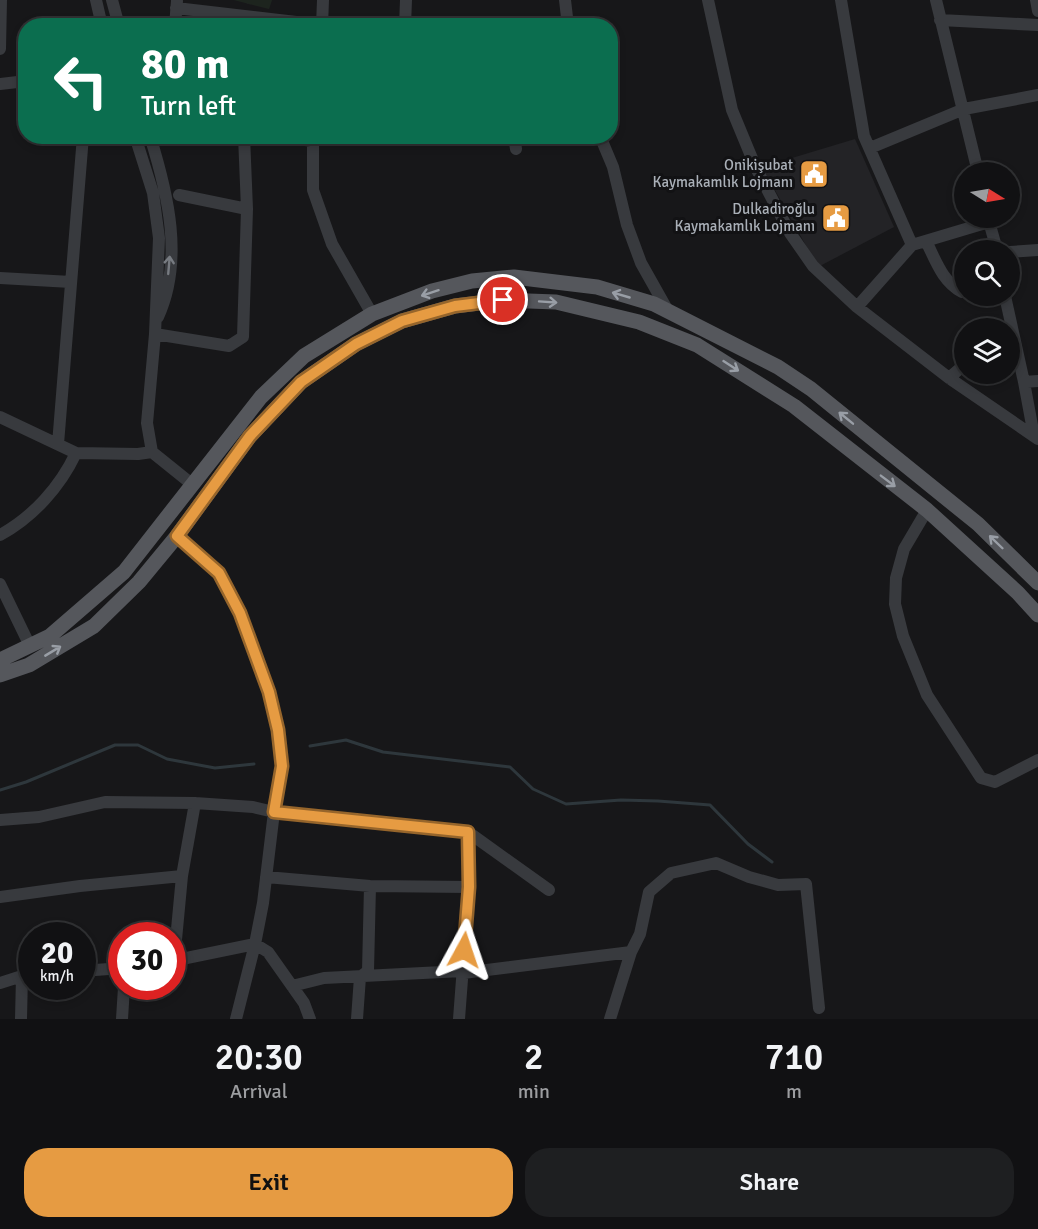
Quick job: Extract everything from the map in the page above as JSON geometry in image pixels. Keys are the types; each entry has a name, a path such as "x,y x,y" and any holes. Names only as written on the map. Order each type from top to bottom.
{"main road":[{"path":"0,660 50,636 124,572 261,397 304,356 372,314 432,291 472,281 514,277 597,287 654,304 778,367 811,389 978,524 1038,583"},
{"path":"0,675 28,665 94,626 139,582 177,536 250,436 301,382 356,344 402,321 455,306 503,300 556,302 639,322 697,345 794,406 927,510 1018,593 1038,615"}],"street":[{"path":"0,49 1,0"},
{"path":"96,0 100,18"},
{"path":"112,0 117,18"},
{"path":"322,18 323,0"},
{"path":"405,18 406,0"},
{"path":"565,0 567,18"},
{"path":"708,0 732,110 756,168 790,232 813,266 857,307 949,378 1036,437"},
{"path":"841,0 864,136 912,245"},
{"path":"936,0 976,162"},
{"path":"1036,0 1038,11"},
{"path":"176,4 273,18"},
{"path":"940,20 1038,25"},
{"path":"0,84 18,82"},
{"path":"870,148 964,109 1038,95"},
{"path":"58,444 82,144"},
{"path":"138,144 153,193 159,238 156,321 147,423 152,452 193,485"},
{"path":"152,144 169,208 171,242 166,298 156,321"},
{"path":"155,334 229,346 243,337 247,208 244,144"},
{"path":"313,144 313,190 332,244 372,314"},
{"path":"603,144 613,167 627,225 641,263 668,310"},
{"path":"179,195 247,208"},
{"path":"857,307 912,245 964,228"},
{"path":"926,241 943,277 954,287"},
{"path":"1020,251 1038,250"},
{"path":"0,278 71,282"},
{"path":"1020,366 1036,437"},
{"path":"949,378 954,374"},
{"path":"1024,382 1038,381"},
{"path":"0,417 76,453 138,454 152,452"},
{"path":"0,535 36,509 68,469 76,453"},
{"path":"927,510 904,549 896,578 895,604 903,636 927,695 981,778 995,782 1038,760"},
{"path":"177,536 219,573 240,613 269,692 278,730 282,766 266,878 255,944 236,1019"},
{"path":"0,584 30,646"},
{"path":"0,820 39,817 105,802 195,803 253,807 274,812 468,832 549,890"},
{"path":"177,922 182,876 195,803"},
{"path":"459,1019 469,887 468,832"},
{"path":"610,1019 631,952 640,934 650,892 671,873 716,863 749,877 778,885 806,884 819,1008"},
{"path":"0,897 182,876"},
{"path":"266,878 370,886 469,887"},
{"path":"360,976 368,971 370,886"},
{"path":"186,958 255,944 268,952 304,1003 310,1019"},
{"path":"292,986 324,978 462,972 631,952"},
{"path":"357,1019 360,976"},
{"path":"0,984 18,979"},
{"path":"21,1019 24,1000"},
{"path":"122,1019 123,1000"}],"shaded area":[{"path":"855,139 894,227 818,267 762,167"}],"green space":[{"path":"234,0 272,0 269,9"}],"waterway":[{"path":"310,746 346,740 383,752 510,767 533,789 566,804 621,800 710,805 748,844 772,862"},
{"path":"0,790 26,782 115,745 138,745 167,759 215,768 254,764"}],"place":[{"name":"Onikişubat Kaymakamlık Lojmanı","path":"814,174"},
{"name":"Dulkadiroğlu Kaymakamlık Lojmanı","path":"836,218"}],"route":[{"path":"464,950 469,887 468,832 274,812 282,766 278,730 269,692 240,613 219,573 177,536 250,436 301,382 356,344 402,321 455,306 503,300"}]}
